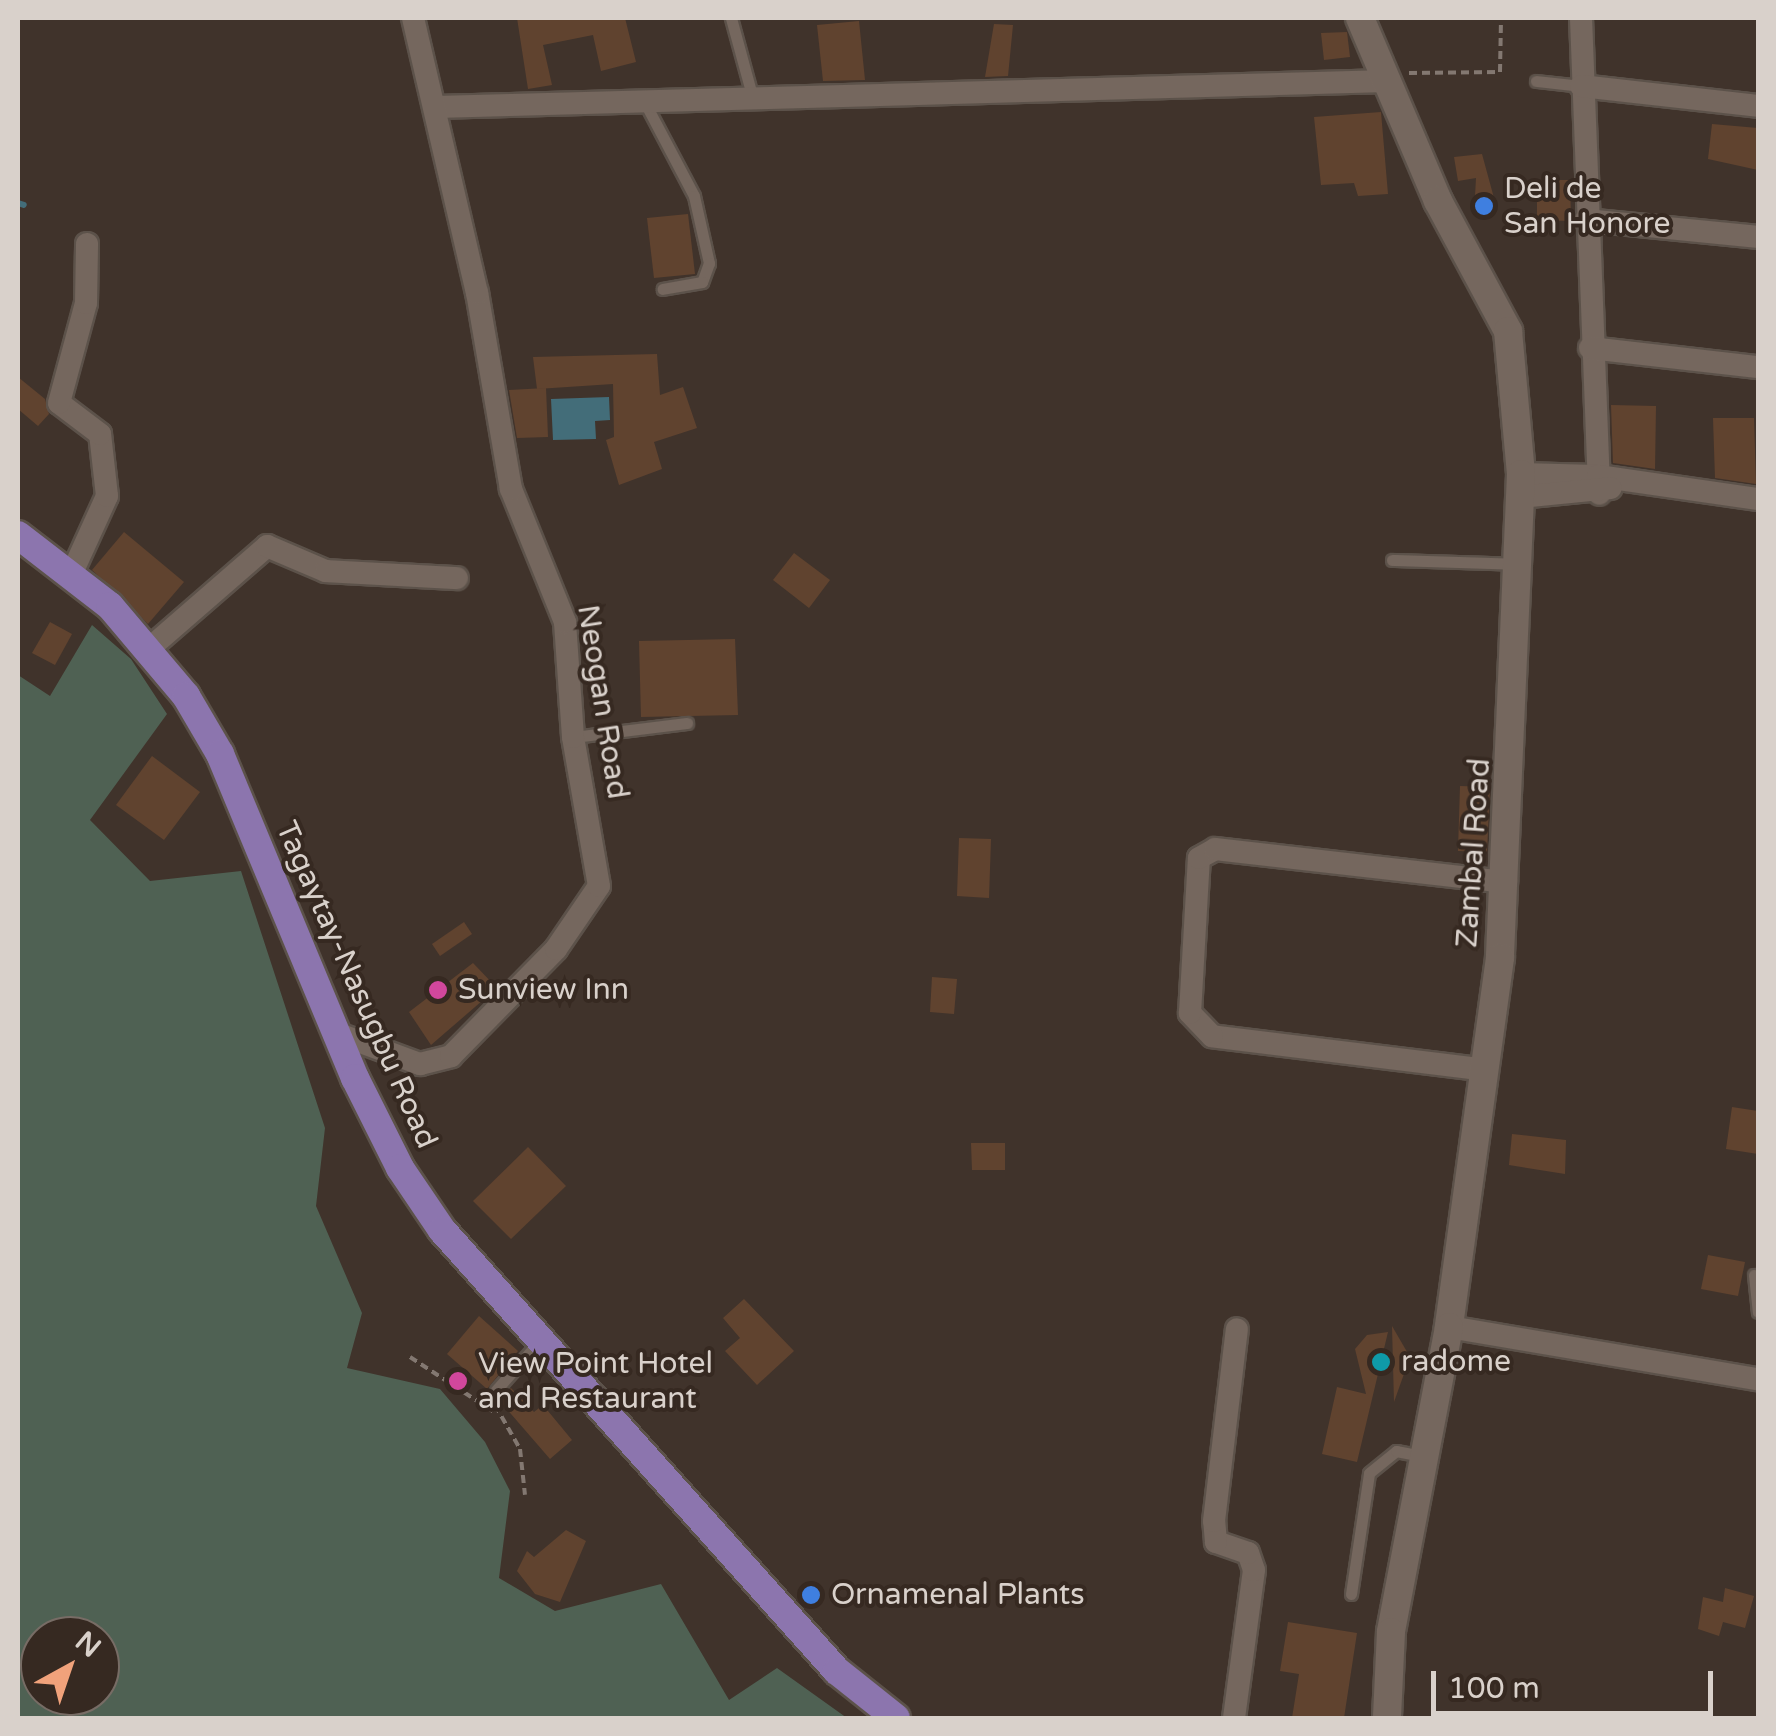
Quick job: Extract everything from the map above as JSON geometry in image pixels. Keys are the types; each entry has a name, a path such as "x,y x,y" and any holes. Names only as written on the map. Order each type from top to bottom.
{"main road":[{"name":"Tagaytay-Nasugbu Road","path":"18,535 71,575 151,647 220,754 336,1033 400,1168 538,1343 837,1671 896,1718"}],"street":[{"name":"Neogan Road","path":"336,1033 420,1064 451,1056 556,949 599,886 573,736 565,622 511,488 436,107 413,18"},
{"name":"Zambal Road","path":"1360,18 1438,201 1508,331 1520,486 1506,882 1488,1070 1449,1327 1391,1632 1387,1718"},
{"path":"1581,18 1590,348 1605,485"},
{"path":"436,107 1386,77"},
{"path":"1581,86 1758,106"},
{"path":"1586,220 1758,237"},
{"path":"71,575 107,496 100,434 59,403 86,303 87,244"},
{"path":"1590,348 1758,367"},
{"path":"1520,486 1605,485 1758,499"},
{"path":"151,647 267,546 326,571 457,578"},
{"path":"1488,1070 1212,1036 1190,1013 1200,858 1215,849 1506,882"},
{"path":"1449,1327 1758,1380"},
{"path":"1234,1718 1254,1570 1248,1553 1216,1542 1214,1522 1237,1329"}],"lane":[{"path":"731,18 752,99"},
{"path":"1536,81 1581,86"},
{"path":"644,101 694,196 709,263 702,282 663,289"},
{"path":"1392,560 1517,564"},
{"path":"573,736 687,723"},
{"path":"1754,1275 1758,1312"},
{"path":"496,1390 538,1343"},
{"path":"1351,1594 1369,1473 1396,1451 1426,1458"}],"path":[{"path":"1386,77 1500,72 1501,18"},
{"path":"410,1356 494,1412 520,1450 524,1495"},
{"path":"494,1412 496,1390"}],"green space":[{"path":"92,625 131,659 167,714 90,820 150,881 241,871 325,1128 316,1206 362,1313 347,1368 440,1389 485,1442 510,1491 499,1578 555,1611 661,1584 729,1700 777,1668 847,1718 18,1718 18,675 50,696"}],"water":[{"path":"609,397 610,420 595,421 596,439 553,440 551,399"}],"building":[{"path":"517,18 625,18 636,62 601,71 593,35 543,45 552,85 528,89"},
{"path":"859,21 865,80 823,81 817,25"},
{"path":"994,24 1013,25 1008,76 985,77"},
{"path":"1347,32 1350,57 1324,60 1321,33"},
{"path":"1381,112 1388,194 1358,196 1354,183 1321,185 1314,117"},
{"path":"1712,124 1758,128 1758,170 1708,159"},
{"path":"1482,154 1494,198 1493,215 1474,214 1476,178 1458,181 1454,157"},
{"path":"1537,180 1570,180 1571,221 1537,220"},
{"path":"688,214 695,274 654,278 647,218"},
{"path":"657,354 660,395 683,387 697,428 654,442 662,469 619,485 606,440 614,437 613,384 537,389 533,357"},
{"path":"18,377 45,399 49,414 38,426 18,409"},
{"path":"546,388 548,437 517,438 509,390"},
{"path":"1611,405 1656,406 1655,469 1613,463"},
{"path":"1713,418 1754,418 1756,484 1715,478"},
{"path":"124,532 184,582 148,624 92,570"},
{"path":"794,553 830,580 809,608 773,580"},
{"path":"50,622 72,634 55,665 32,653"},
{"path":"735,639 738,715 641,717 639,641"},
{"path":"152,756 200,792 164,840 116,805"},
{"path":"1460,786 1490,787 1487,852 1458,851"},
{"path":"959,838 991,839 989,898 957,896"},
{"path":"464,922 472,934 440,956 432,944"},
{"path":"473,963 497,988 431,1045 409,1012"},
{"path":"932,977 957,979 954,1014 930,1012"},
{"path":"1732,1107 1758,1111 1758,1154 1726,1149"},
{"path":"1512,1134 1566,1140 1565,1174 1509,1165"},
{"path":"971,1143 1005,1143 1005,1170 972,1170"},
{"path":"528,1147 566,1186 511,1239 473,1201"},
{"path":"1708,1255 1745,1262 1738,1296 1701,1289"},
{"path":"744,1299 794,1351 757,1385 725,1351 740,1338 723,1318"},
{"path":"479,1316 518,1351 487,1389 447,1354"},
{"path":"1392,1326 1410,1357 1394,1402"},
{"path":"1388,1332 1357,1462 1322,1454 1337,1387 1366,1394 1355,1349 1367,1335"},
{"path":"511,1388 534,1412 543,1405 572,1440 550,1459 498,1399"},
{"path":"566,1530 586,1541 560,1602 535,1594 517,1571 527,1551 534,1557"},
{"path":"1725,1588 1754,1596 1745,1628 1723,1622 1719,1636 1698,1629 1703,1597 1723,1602"},
{"path":"1288,1622 1357,1633 1344,1718 1292,1718 1299,1674 1280,1671"}],"waterway":[{"path":"18,203 24,205"}],"place":[{"name":"Deli de San Honore","path":"1484,206"},
{"name":"Sunview Inn","path":"438,990"},
{"name":"radome","path":"1381,1362"},
{"name":"View Point Hotel and Restaurant","path":"458,1381"},
{"name":"Ornamenal Plants","path":"811,1595"}]}
